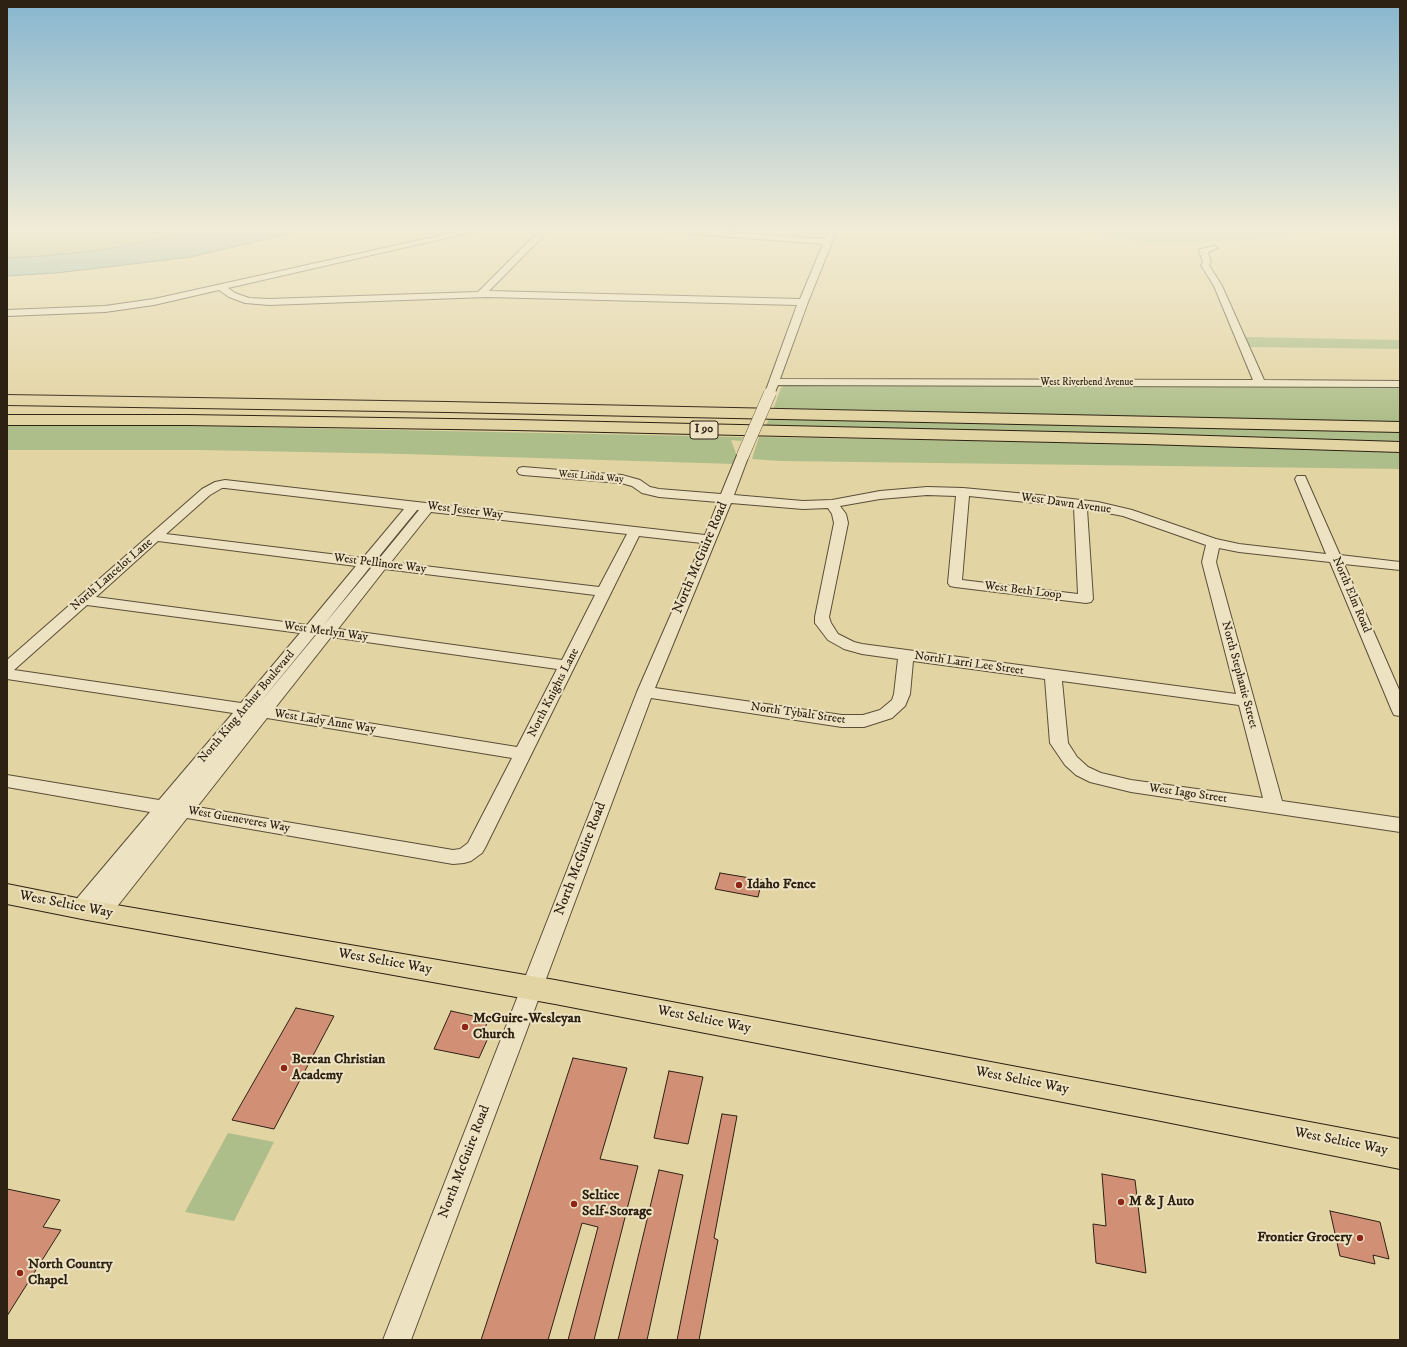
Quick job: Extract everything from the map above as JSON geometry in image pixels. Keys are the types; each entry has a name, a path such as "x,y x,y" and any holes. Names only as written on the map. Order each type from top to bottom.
{"highway":[{"name":"I 90","path":"7,400 470,407 1400,427"},
{"name":"I 90","path":"7,420 187,420 515,425 1146,439 1400,447"}],"main road":[{"name":"West Seltice Way","path":"7,894 532,988 1149,1104 1400,1154"}],"street":[{"path":"7,313 131,306 197,293"},
{"path":"229,293 248,301 268,302 480,295 803,302"},
{"name":"North McGuire Road","path":"396,1340 645,692 710,540 770,393 807,293"},
{"path":"1221,293 1260,384"},
{"name":"West Riverbend Avenue","path":"774,382 1400,384"},
{"name":"West Linda Way","path":"524,471 611,477 630,481 651,491 726,498"},
{"name":"North Elm Road","path":"1301,480 1400,711"},
{"name":"West Jester Way","path":"219,485 225,484 710,540"},
{"name":"North Lancelot Lane","path":"7,668 206,492 219,485"},
{"name":"West Dawn Avenue","path":"726,498 783,504 832,504 902,493 927,491 963,492 1098,506 1126,513 1213,543 1263,552 1400,566"},
{"name":"West Beth Loop","path":"963,492 955,583 1086,599 1080,504"},
{"name":"North Larri Lee Street","path":"832,504 839,514 841,522 823,610 823,623 833,637 849,646 1053,676 1246,701"},
{"name":"North King Arthur Boulevard","path":"91,910 163,808 244,709 319,631 421,506"},
{"name":"North Knights Lane","path":"470,853 475,848 635,531"},
{"name":"West Pellinore Way","path":"156,537 604,592"},
{"name":"North Stephanie Street","path":"1213,543 1209,562 1274,807"},
{"name":"West Merlyn Way","path":"84,600 568,666"},
{"name":"North King Arthur Boulevard","path":"91,910 183,811 262,712 319,631"},
{"name":"North Tybalt Street","path":"645,692 842,721 864,721 886,714 899,702 902,694 906,655"},
{"name":"West Lady Anne Way","path":"7,674 244,709 523,754"},
{"name":"West Iago Street","path":"1053,676 1059,743 1070,761 1082,771 1096,778 1110,783 1400,825"},
{"name":"West Gueneveres Way","path":"7,781 453,858 470,853"}],"green space":[{"path":"1245,337 1400,340 1400,349 1250,347"},
{"path":"784,385 1400,387 1400,423 773,410 781,388"},
{"path":"770,418 1400,431 1400,444 764,428"},
{"path":"7,425 146,425 743,437 741,441 731,440 737,456 735,464 405,454 201,450 7,450"},
{"path":"759,437 1191,445 1400,451 1400,469 781,461 752,459"},
{"path":"228,1133 274,1142 234,1221 185,1212"}],"building":[{"name":"Idaho Fence","path":"720,873 762,880 758,897 715,889"},
{"name":"Berean Christian Academy","path":"296,1008 334,1016 274,1129 232,1120"},
{"name":"McGuire-Wesleyan Church","path":"451,1011 478,1017 480,1013 490,1015 482,1036 488,1038 479,1058 434,1049"},
{"path":"573,1058 627,1068 600,1159 638,1166 594,1340 568,1340 598,1227 582,1223 548,1340 481,1340"},
{"path":"669,1071 703,1077 688,1144 654,1138"},
{"path":"722,1114 737,1116 714,1238 718,1240 699,1340 677,1340"},
{"name":"Seltice Self-Storage","path":"659,1170 683,1175 647,1340 618,1340"},
{"name":"M & J Auto","path":"1102,1174 1135,1180 1146,1273 1096,1263 1093,1224 1106,1226"},
{"name":"North Country Chapel","path":"7,1189 60,1200 43,1227 61,1230 7,1316"},
{"name":"Frontier Grocery","path":"1330,1211 1380,1222 1389,1259 1373,1255 1375,1264 1340,1256"}],"place":[{"name":"Idaho Fence","path":"739,885"},
{"name":"McGuire-Wesleyan Church","path":"465,1027"},
{"name":"Berean Christian Academy","path":"284,1068"},
{"name":"M & J Auto","path":"1121,1202"},
{"name":"Seltice Self-Storage","path":"574,1204"},
{"name":"Frontier Grocery","path":"1360,1238"},
{"name":"North Country Chapel","path":"20,1273"}]}
